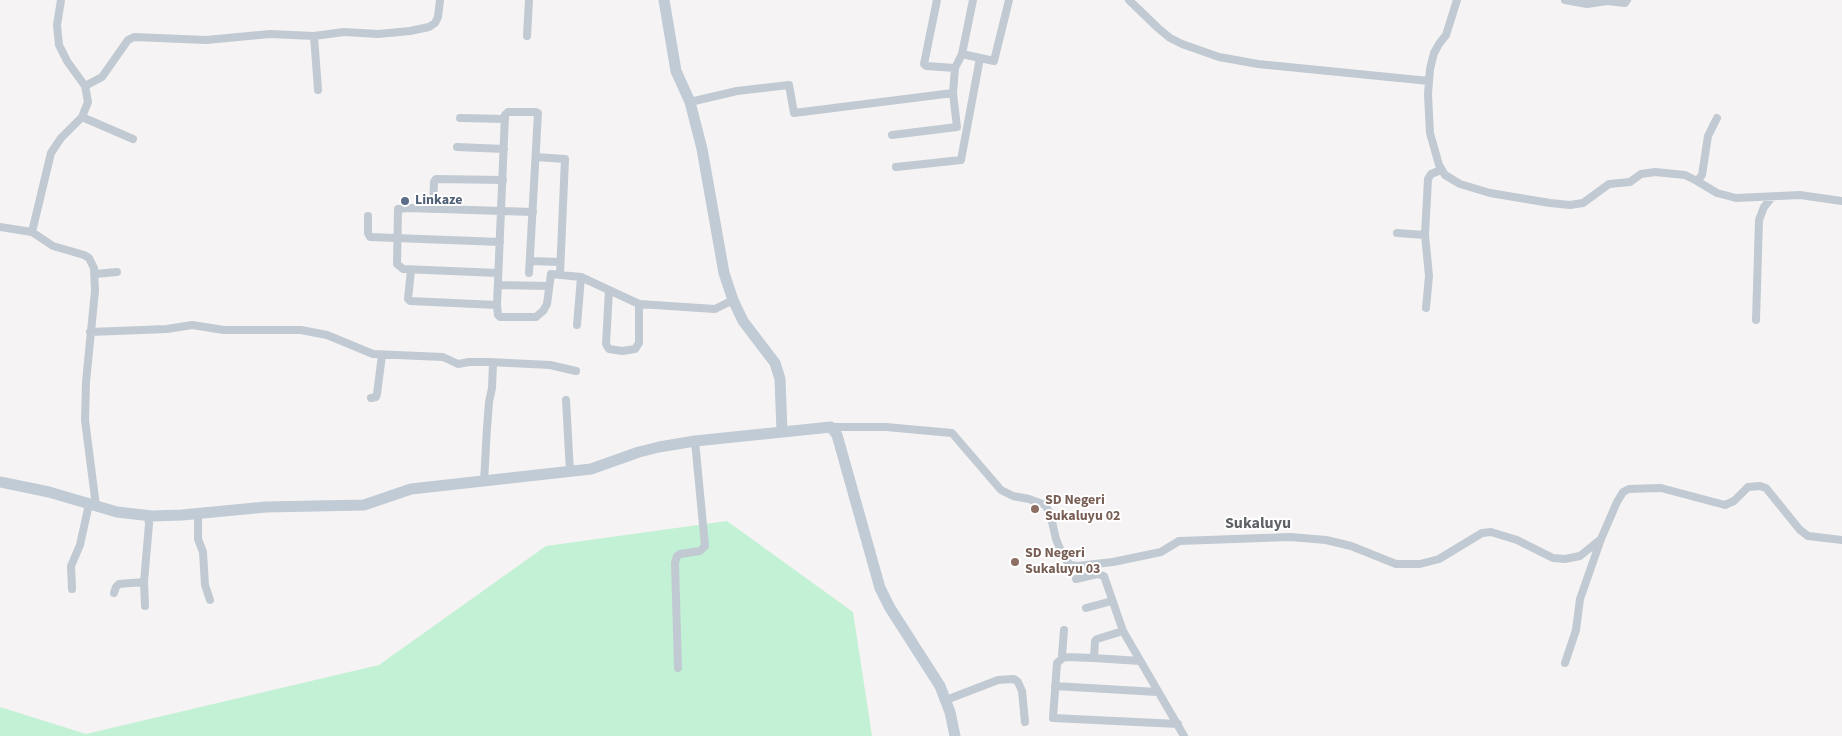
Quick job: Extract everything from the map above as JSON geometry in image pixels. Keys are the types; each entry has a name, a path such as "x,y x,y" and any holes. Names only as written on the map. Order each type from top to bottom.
{"street":[{"path":"32,232 52,153 61,138 82,117 88,102 84,86 59,45 57,24 61,0"},
{"path":"84,86 102,77 128,40 134,37 206,40 270,34 314,36 344,32 391,33 429,27 437,20 440,0"},
{"path":"527,36 530,0"},
{"path":"664,0 676,71 690,102 702,149 724,273 733,300 748,330 775,363 780,379 782,432"},
{"path":"937,0 924,64 926,66 955,68"},
{"path":"965,140 957,127 953,93 955,68 962,54 973,0"},
{"path":"962,54 994,61 1008,0"},
{"path":"1129,0 1170,38 1218,57 1258,64 1429,81"},
{"path":"1458,0 1446,35 1434,52 1429,81 1430,133 1441,170 1460,184 1480,191 1525,200 1570,205 1589,199 1609,184 1630,182 1641,174 1650,172 1685,175 1717,193 1729,197 1743,199 1800,195 1842,201"},
{"path":"1565,0 1587,4 1625,3 1627,0"},
{"path":"314,36 318,90"},
{"path":"896,167 961,160 980,58"},
{"path":"690,102 737,91 789,85 794,113 953,93"},
{"path":"530,273 537,112 508,112 505,119 498,273 497,305 500,317 536,317 543,311 546,304 551,274 581,277 639,304 715,309 733,300"},
{"path":"82,117 133,139"},
{"path":"460,118 505,119"},
{"path":"1698,181 1702,175 1707,141 1717,118"},
{"path":"892,135 957,127"},
{"path":"457,148 504,149"},
{"path":"536,157 565,159 560,274"},
{"path":"1426,308 1430,276 1425,235 1428,177 1441,170"},
{"path":"433,209 434,182 436,179 503,180"},
{"path":"1756,320 1759,220 1764,207 1772,197"},
{"path":"498,273 403,269 397,264 400,208 533,212"},
{"path":"368,216 368,233 370,237 500,242"},
{"path":"0,227 32,232 53,246 77,252 89,258 94,268 85,420 92,505 80,545 71,566 72,589"},
{"path":"1397,233 1425,235"},
{"path":"530,261 560,262"},
{"path":"411,270 408,299 410,301 497,305"},
{"path":"95,274 117,272"},
{"path":"577,325 581,277"},
{"path":"498,285 549,286"},
{"path":"609,290 606,344 609,349 635,349 639,343 639,304"},
{"path":"90,332 167,329 192,325 224,330 302,330 327,335 373,354 443,357 458,364 469,362 550,365 576,370"},
{"path":"371,398 376,397 377,394 382,355"},
{"path":"484,482 486,428 494,363"},
{"path":"566,400 570,472"},
{"path":"0,482 49,492 117,512 148,515 266,507 364,505 411,489 570,472 605,466 649,449 696,441 826,426 886,426 952,433 1001,490 1008,495 1029,499 1045,505 1050,513 1056,539 1063,556 1070,565 1113,562 1161,552 1179,541 1290,537 1326,540 1364,551 1396,564 1420,564 1439,559 1482,533 1491,532 1517,540 1553,558 1565,559 1580,556 1601,539"},
{"path":"834,427 880,588 890,608 940,686 946,700 955,736"},
{"path":"678,668 675,563 677,556 680,554 700,551 705,546 696,441"},
{"path":"1565,663 1576,630 1580,599 1601,539 1617,502 1623,492 1629,489 1660,488 1725,505 1734,502 1748,486 1760,486 1766,488 1800,530 1808,536 1842,540"},
{"path":"198,513 198,539 203,552 205,585 210,600"},
{"path":"145,606 144,582 149,524 148,515"},
{"path":"1076,579 1101,574 1104,576 1123,631 1157,692 1178,724 1183,736"},
{"path":"114,593 119,584 144,582"},
{"path":"1086,608 1112,601"},
{"path":"1064,630 1062,655 1064,657"},
{"path":"1094,658 1095,641 1123,631"},
{"path":"1140,661 1064,657 1057,663 1053,718 1178,724"},
{"path":"946,700 998,680 1014,679 1018,682 1022,691 1025,722"},
{"path":"1055,686 1157,692"}],"green space":[{"path":"727,521 853,612 872,736 0,736 0,707 86,734 379,665 546,546"}],"place":[{"name":"Linkaze","path":"405,201"},
{"name":"SD Negeri Sukaluyu 02","path":"1035,509"},
{"name":"SD Negeri Sukaluyu 03","path":"1015,562"}],"district":[{"name":"Sukaluyu","path":"1258,524"}]}
